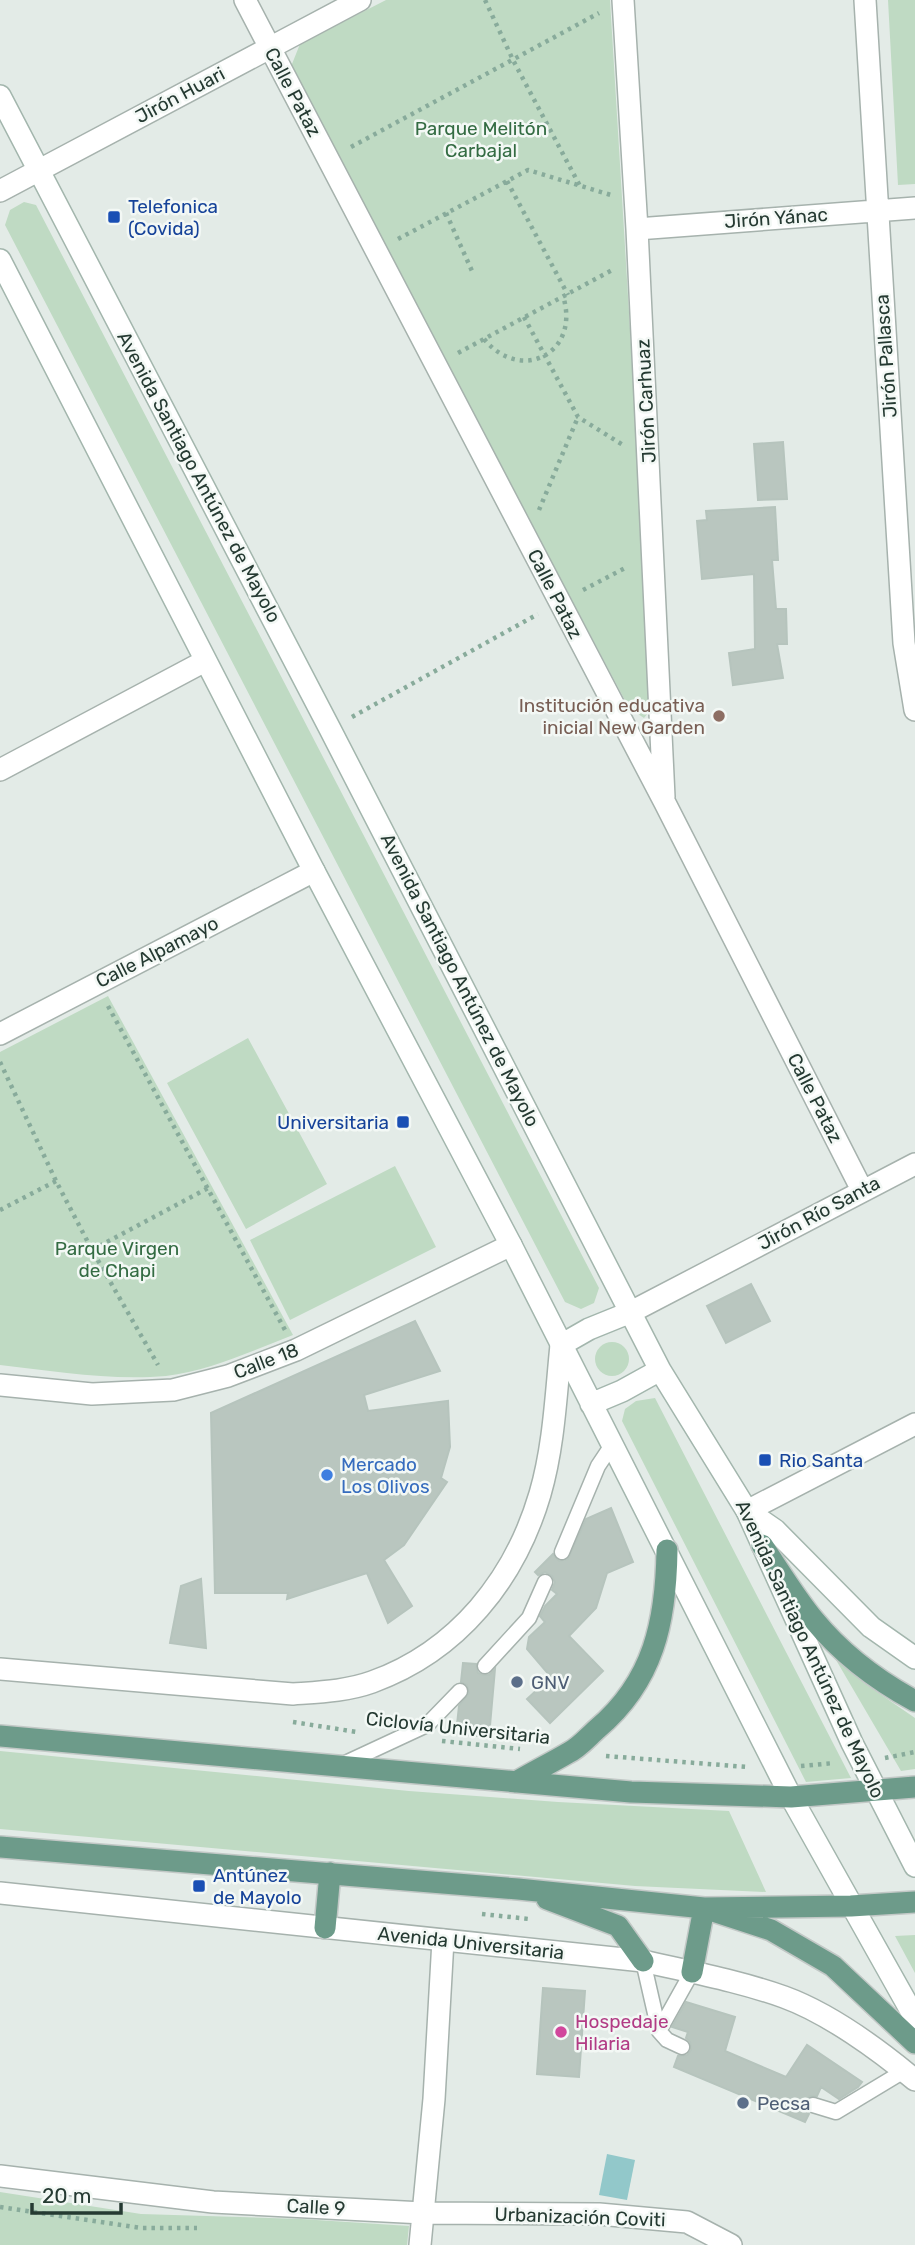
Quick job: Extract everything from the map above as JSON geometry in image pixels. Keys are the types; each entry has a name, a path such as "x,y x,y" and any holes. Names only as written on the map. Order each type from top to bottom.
{"main road":[{"path":"762,1545 815,1621 854,1660 890,1688 915,1701"},
{"path":"516,1782 570,1753 610,1719 632,1694 651,1658 666,1587 667,1550"},
{"path":"0,1736 631,1792 791,1797 915,1787"},
{"path":"0,1847 519,1889 704,1908 851,1906 915,1902"},
{"path":"325,1928 330,1873"},
{"path":"519,1889 618,1926 643,1961"},
{"path":"692,1972 704,1908"},
{"path":"704,1908 771,1930 833,1966 915,2043"}],"street":[{"name":"Calle Pataz","path":"245,0 664,803 862,1191"},
{"name":"Jirón Huari","path":"0,191 360,0"},
{"name":"Jirón Carhuaz","path":"623,0 639,256 664,803"},
{"name":"Jirón Pallasca","path":"865,0 904,643 915,710"},
{"name":"Avenida Santiago Antúnez de Mayolo","path":"0,96 660,1370 747,1511 862,1760 915,1866"},
{"name":"Jirón Yánac","path":"637,229 915,208"},
{"path":"0,260 313,871 511,1245 791,1797 915,2018"},
{"path":"0,770 205,661"},
{"name":"Calle Alpamayo","path":"0,1034 313,871"},
{"name":"Jirón Río Santa","path":"631,1312 915,1164"},
{"name":"Calle 18","path":"0,1385 92,1394 173,1390 228,1376 296,1350 511,1245"},
{"path":"561,1345 589,1329 631,1312"},
{"path":"0,1669 293,1695 359,1686 407,1668 440,1646 467,1621 495,1591 522,1547 541,1492 549,1452 561,1345"},
{"path":"591,1404 660,1370"},
{"path":"915,1424 747,1511 775,1530 871,1627 915,1658"},
{"name":"Avenida Universitaria","path":"0,1893 643,1961 785,1998 845,2028 910,2075"},
{"path":"420,2245 434,2099 443,1940"},
{"name":"Calle 9","path":"0,2176 213,2202 423,2213"},
{"name":"Urbanización Coviti","path":"423,2213 599,2214 687,2222 731,2245"}],"lane":[{"path":"562,1552 598,1466 612,1445"},
{"path":"485,1665 529,1618 544,1582"},
{"path":"338,1766 427,1725 460,1691"},
{"path":"643,1961 659,2031 667,2040 682,2048"},
{"path":"659,2031 692,1972"},
{"path":"813,2105 836,2112 910,2075"}],"path":[{"path":"485,0 513,60 580,187"},
{"path":"329,159 601,12"},
{"path":"376,250 528,170 603,194 636,198"},
{"path":"484,339 492,350 505,358 532,361 555,348 564,336 568,323 566,295 507,181"},
{"path":"446,214 472,271"},
{"path":"436,365 639,256"},
{"path":"524,317 578,417 649,460"},
{"path":"527,540 578,417"},
{"path":"330,729 627,567"},
{"path":"96,983 296,1350"},
{"path":"0,1062 92,1250 173,1390"},
{"path":"0,1210 56,1181"},
{"path":"92,1250 208,1188"},
{"name":"Ciclovía Universitaria","path":"288,1721 398,1739 524,1749"},
{"name":"Ciclovía Universitaria","path":"570,1753 776,1768 915,1752"}],"green space":[{"name":"Parque Melitón Carbajal","path":"386,0 610,0 653,707 644,718 629,708 290,69 300,44"},
{"path":"888,0 915,0 915,184 898,185"},
{"path":"24,202 36,205 599,1288 594,1303 581,1309 565,1302 5,225 10,210"},
{"name":"Parque Virgen de Chapi","path":"108,996 293,1335 214,1365 166,1376 104,1376 0,1365 0,1052"},
{"path":"248,1038 327,1184 246,1229 167,1083"},
{"path":"395,1166 436,1247 290,1320 250,1240"},
{"path":"612,1342 624,1347 629,1359 624,1371 612,1376 600,1371 595,1359 600,1347"},
{"path":"655,1398 851,1778 806,1782 622,1421 625,1409 636,1401"},
{"path":"829,1648 864,1683 915,1718 915,1769 901,1771"},
{"path":"0,1751 409,1791 729,1811 766,1892 635,1886 0,1829"},
{"path":"915,1935 915,1973 895,1936"},
{"path":"0,2192 141,2214 301,2219 409,2226 407,2245 0,2245"}],"water":[{"path":"607,2154 635,2160 627,2200 599,2195"}],"building":[{"path":"783,442 787,499 758,500 754,444"},
{"path":"775,507 778,560 772,560 776,609 786,609 787,644 777,644 783,678 733,685 729,653 755,649 754,574 702,579 697,521 707,520 706,511"},
{"path":"751,1284 770,1321 726,1343 707,1306"},
{"name":"Mercado Los Olivos","path":"415,1321 440,1371 364,1395 368,1411 448,1401 450,1447 441,1478 447,1482 404,1545 384,1560 412,1606 388,1623 367,1573 287,1599 288,1593 215,1593 211,1413"},
{"path":"611,1508 633,1562 607,1573 596,1608 569,1636 603,1671 550,1723 527,1699 551,1677 527,1649 529,1637 545,1622 540,1616 545,1606 557,1594 552,1590 555,1582 552,1576 545,1572 538,1575 535,1572 553,1554 559,1561 568,1559 586,1519"},
{"path":"201,1579 206,1648 170,1643 181,1586"},
{"path":"463,1663 476,1664 478,1673 484,1675 489,1675 495,1669 489,1737 456,1734 459,1706 469,1693 467,1685 461,1682"},
{"name":"Hospedaje Hilaria","path":"543,1988 585,1991 579,2077 537,2074"},
{"path":"686,2002 735,2017 725,2051 786,2077 807,2045 862,2082 839,2099 821,2087 817,2096 810,2096 804,2102 804,2108 809,2114 805,2122 674,2067 678,2056 687,2055 691,2050 690,2042 686,2038 688,2032 672,2027"}],"place":[{"name":"Telefonica (Covida)","path":"114,217"},
{"name":"Institución educativa inicial New Garden","path":"719,716"},
{"name":"Universitaria","path":"403,1122"},
{"name":"Rio Santa","path":"765,1460"},
{"name":"Mercado Los Olivos","path":"327,1475"},
{"name":"GNV","path":"517,1682"},
{"name":"Antúnez de Mayolo","path":"199,1886"},
{"name":"Hospedaje Hilaria","path":"561,2032"},
{"name":"Pecsa","path":"743,2103"}]}
